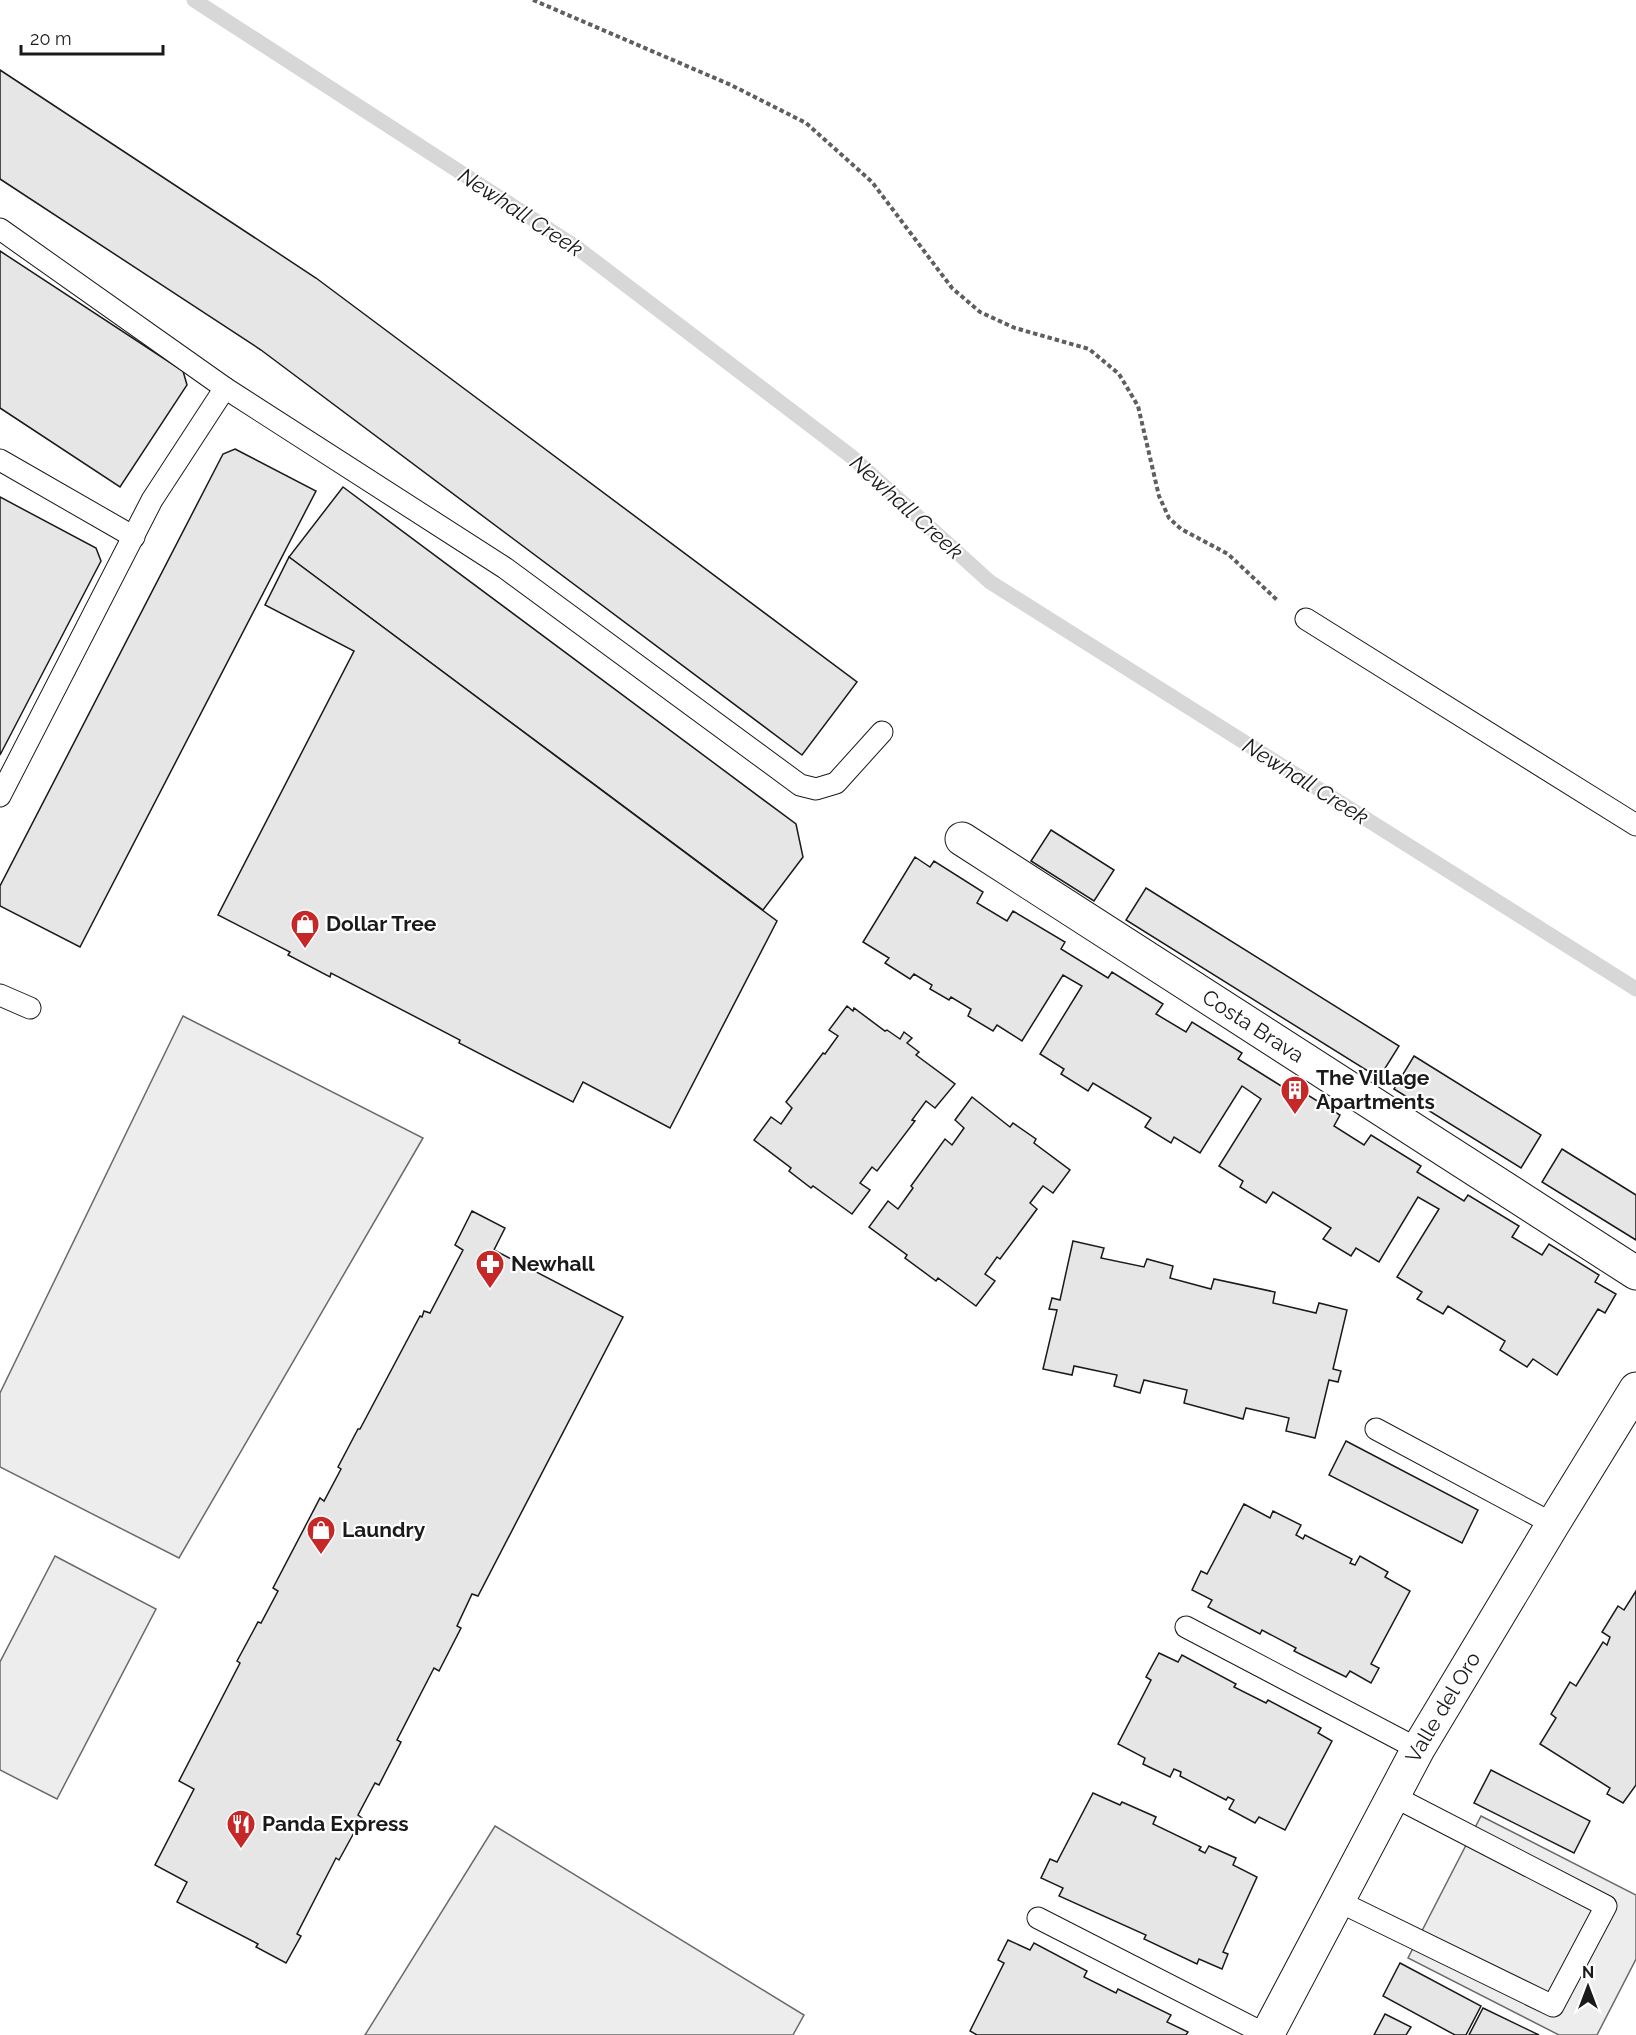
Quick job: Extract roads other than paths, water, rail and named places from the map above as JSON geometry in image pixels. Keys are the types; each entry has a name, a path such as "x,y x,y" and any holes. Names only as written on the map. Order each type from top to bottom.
{"street":[{"name":"Costa Brava","path":"962,839 1636,1273"},
{"name":"Valle del Oro","path":"1267,2035 1418,1749 1552,1524 1636,1389"}],"lane":[{"path":"0,229 225,388 505,568 800,785 816,789 836,783 882,732"},
{"path":"0,796 152,500 225,388"},
{"path":"0,460 134,537"},
{"path":"1306,619 1636,825"},
{"path":"0,995 30,1008"},
{"path":"1376,1429 1552,1524"},
{"path":"1186,1627 1418,1749"},
{"path":"1338,1901 1552,2006 1606,1906 1393,1796"},
{"path":"1038,1918 1267,2035"}],"waterway":[{"name":"Newhall Creek","path":"194,0 576,247 852,457 990,582 1636,989"}],"place":[{"name":"Dollar Tree","path":"305,950"},
{"name":"The Village Apartments","path":"1295,1116"},
{"name":"Newhall","path":"490,1290"},
{"name":"Laundry","path":"321,1556"},
{"name":"Panda Express","path":"241,1850"}]}
